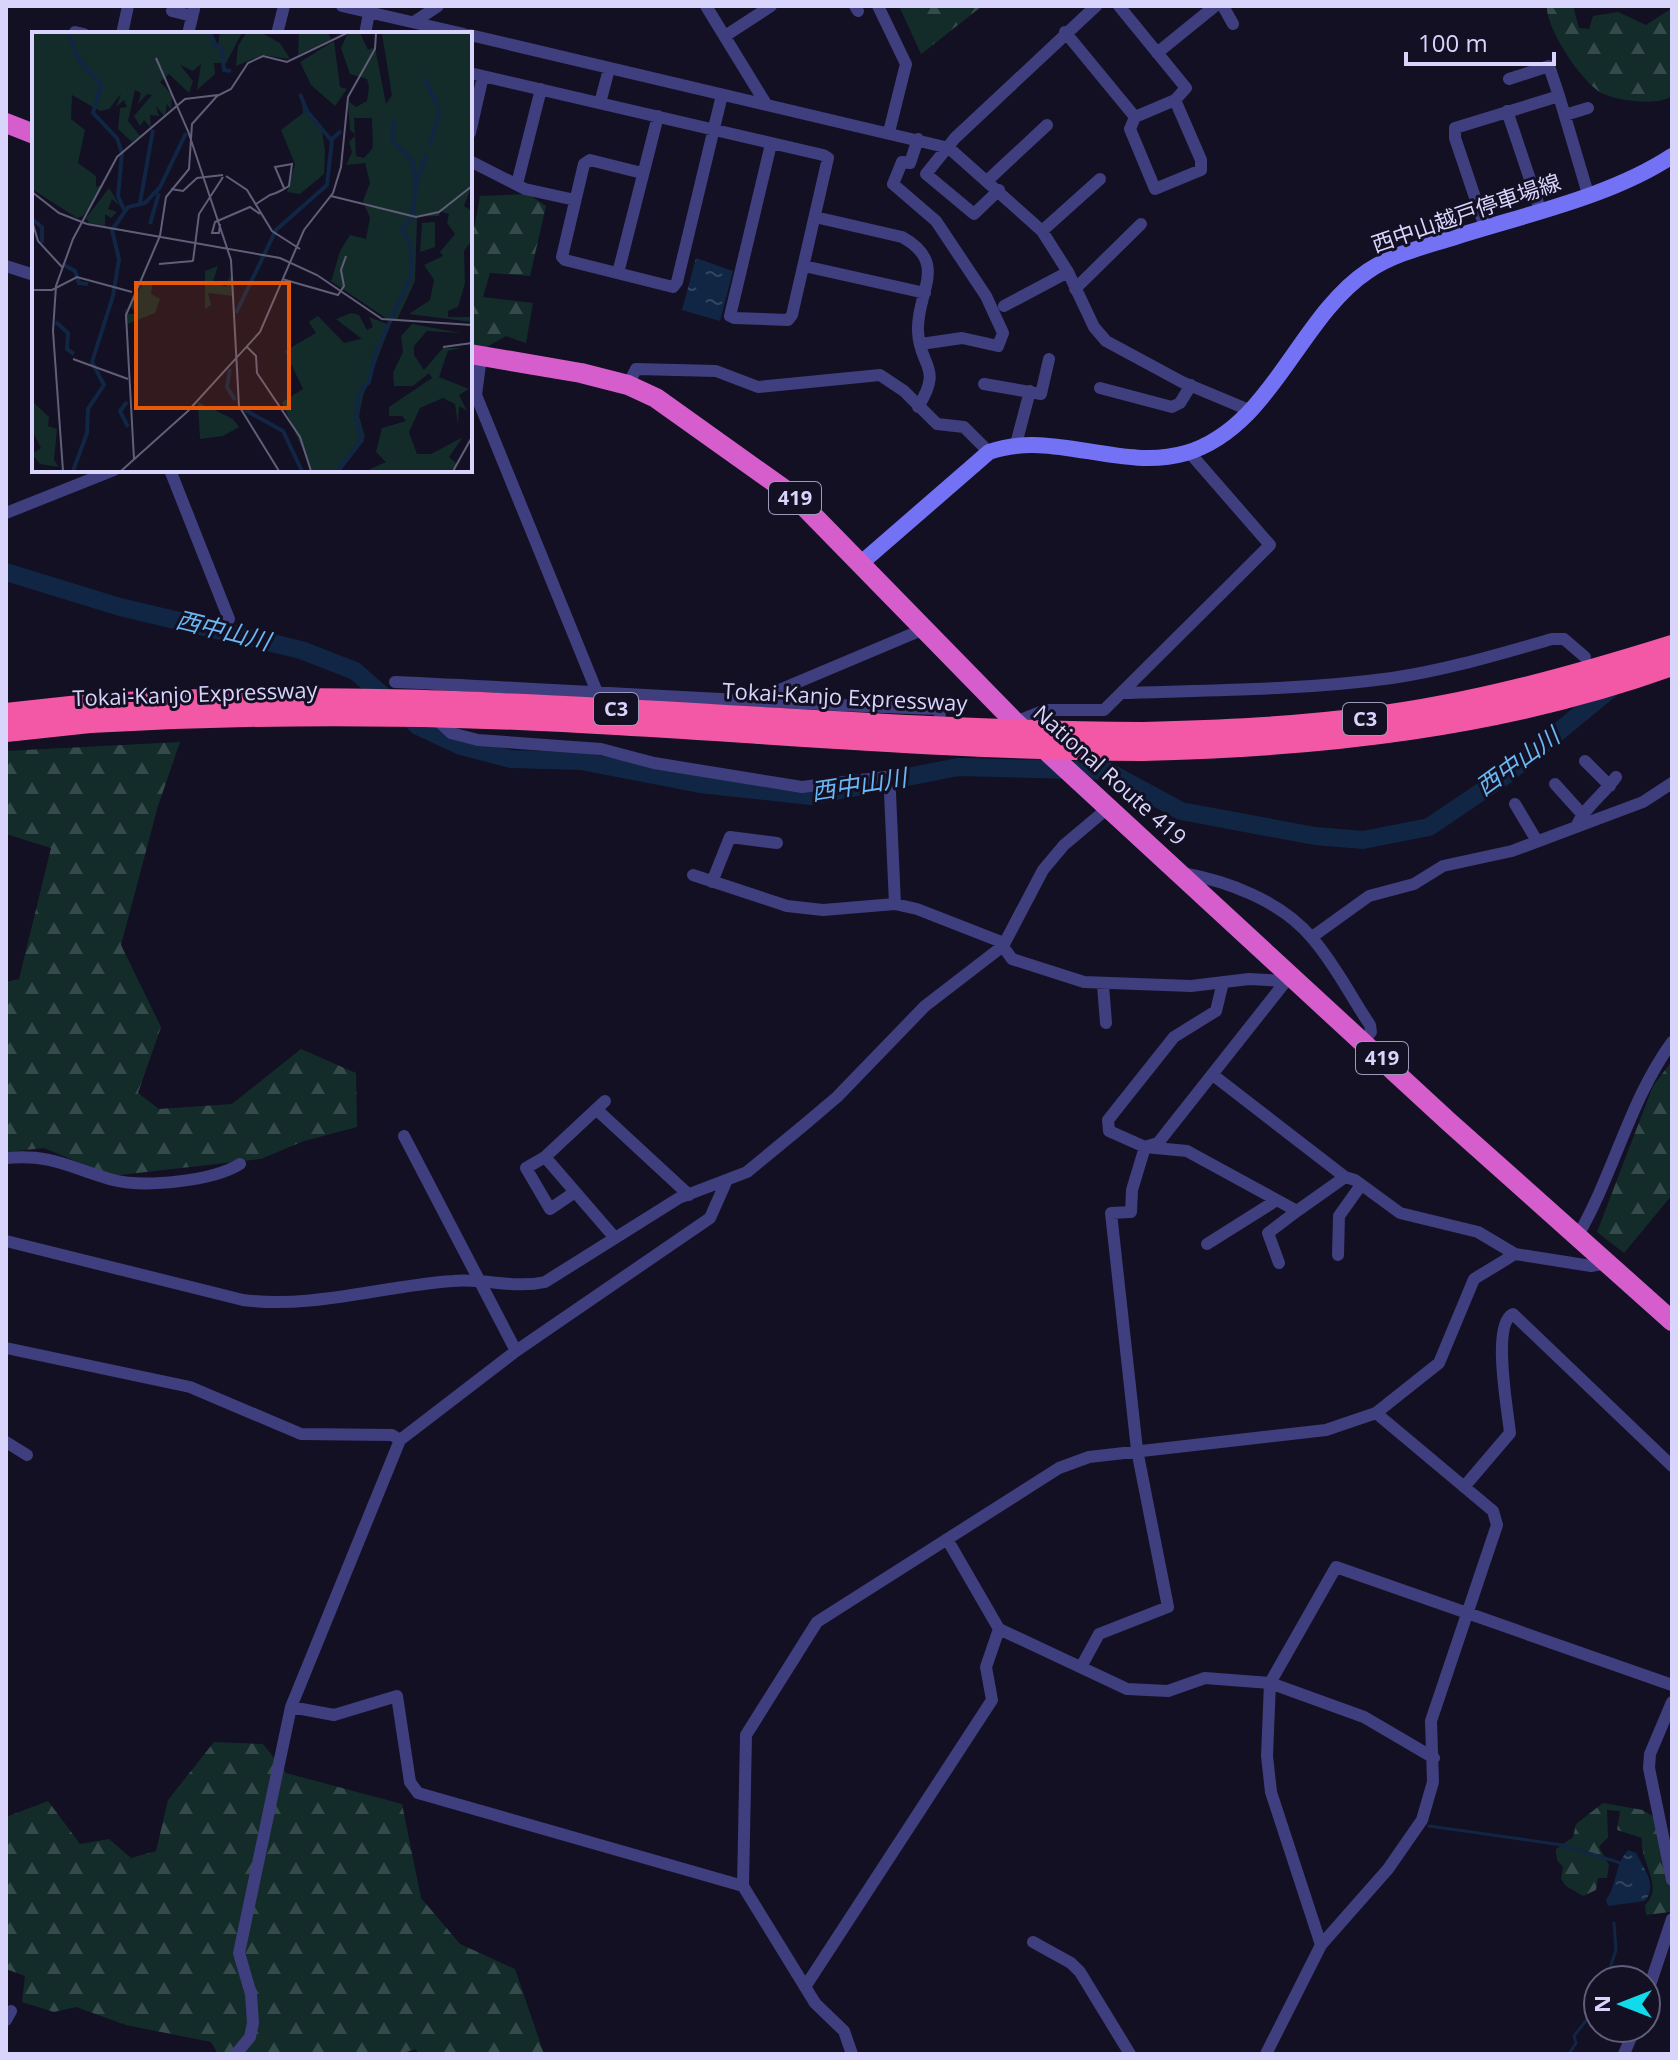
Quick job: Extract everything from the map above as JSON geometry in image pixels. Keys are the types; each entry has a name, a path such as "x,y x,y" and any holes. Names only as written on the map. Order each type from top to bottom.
{"highway":[{"path":"6,123 32,133"},
{"name":"National Route 419","path":"476,356 555,368 628,385 656,398 702,427 795,497 1014,721 1182,873 1289,979 1364,1040 1672,1321"},
{"name":"Tokai-Kanjo Expressway","path":"6,714 520,719 957,747 1142,742 1370,718 1445,705 1584,665 1672,646"},
{"name":"Tokai-Kanjo Expressway","path":"1142,742 1236,748 1338,739 1473,718 1664,668"},
{"name":"Tokai-Kanjo Expressway","path":"6,731 89,714"}],"main road":[{"name":"西中山越戸停車場線","path":"860,564 989,452 1016,444 1161,459 1189,452 1217,438 1249,410 1339,298 1366,272 1411,251 1626,181 1672,156"}],"street":[{"path":"122,32 128,6"},
{"path":"278,32 284,6"},
{"path":"342,6 414,22 438,31"},
{"path":"414,22 438,6"},
{"path":"706,6 766,104"},
{"path":"878,6 906,64 889,132"},
{"path":"999,190 974,214 926,174 1065,32 1096,6"},
{"path":"1119,6 1186,88 1175,100 1135,117 1130,129 1155,189 1201,170 1201,160 1175,100"},
{"path":"1157,53 1215,6"},
{"path":"1223,6 1233,24"},
{"path":"725,36 768,7"},
{"path":"172,11 193,13 188,32"},
{"path":"365,32 369,13"},
{"path":"1065,32 1135,117"},
{"path":"472,35 949,148 1042,231 1068,272 1094,327 1106,341 1191,385 1249,410"},
{"path":"1509,79 1549,66 1588,194"},
{"path":"600,103 609,69"},
{"path":"472,116 477,74 714,129 828,158 804,266 788,320 730,316 771,144"},
{"path":"517,184 541,89"},
{"path":"642,173 590,160 584,164 562,257 673,287 677,282 722,95"},
{"path":"1485,227 1455,138 1455,128 1559,96"},
{"path":"1565,115 1588,108"},
{"path":"1507,111 1540,209"},
{"path":"618,273 658,116"},
{"path":"988,180 1047,125"},
{"path":"918,139 910,163 902,162 897,168 893,184 936,221 986,296 1003,333 998,346 962,338 921,344"},
{"path":"472,162 517,184 575,200"},
{"path":"1042,231 1100,179"},
{"path":"815,217 902,237 913,244 927,266 918,331 931,375 918,407"},
{"path":"1075,289 1141,224"},
{"path":"6,266 32,274"},
{"path":"804,266 925,293"},
{"path":"1004,306 1068,272"},
{"path":"476,356 476,395 599,691 601,749"},
{"path":"984,384 1041,394 1049,359"},
{"path":"628,385 636,369 716,371 758,387 880,375 904,391 937,424 964,427 989,452"},
{"path":"1100,388 1172,407 1180,403 1191,385"},
{"path":"1016,444 1030,391"},
{"path":"895,904 890,793 886,777 841,785 802,787 654,763 601,749 519,745 451,733 395,682 599,691 750,703 940,709 939,743 986,745 1014,721 1045,710 1104,710 1125,693 1131,680 1270,545 1189,452"},
{"path":"6,513 109,472"},
{"path":"171,472 229,619"},
{"path":"750,703 924,629"},
{"path":"1125,693 1320,686 1395,677 1467,663 1552,639 1564,639 1584,665"},
{"path":"1580,819 1613,782 1585,761"},
{"path":"1312,937 1369,896 1414,884 1443,866 1500,855 1537,841 1580,819 1643,802 1672,783"},
{"path":"1555,784 1580,819"},
{"path":"6,1241 233,1298 275,1304 475,1279 520,1286 545,1282 689,1195 747,1172 815,1116 925,1006 1003,946 1043,870 1101,801"},
{"path":"1515,804 1537,841"},
{"path":"712,882 730,837 777,843"},
{"path":"1182,873 1238,887 1267,903 1312,937 1370,1025 1371,1032 1364,1040"},
{"path":"693,875 787,906 823,910 895,904 944,918 999,941 1012,959 1103,985 1191,986 1289,979"},
{"path":"1145,1147 1158,1143 1289,979"},
{"path":"1223,982 1216,1011 1174,1037 1108,1120 1109,1131 1145,1147 1187,1151 1297,1211"},
{"path":"1103,985 1106,1023"},
{"path":"1577,1237 1612,1170 1649,1073 1672,1042"},
{"path":"1213,1075 1345,1177 1400,1213 1478,1232 1515,1254 1591,1266 1607,1263"},
{"path":"575,1192 550,1209 526,1168 545,1157 601,1105 689,1195"},
{"path":"404,1136 475,1279 516,1351"},
{"path":"1081,1667 1099,1634 1168,1607 1137,1450 1111,1213 1131,1212 1132,1190 1145,1147"},
{"path":"6,1158 39,1155 123,1182 223,1174 240,1164"},
{"path":"545,1157 615,1238"},
{"path":"1279,1263 1268,1233 1345,1177"},
{"path":"236,2054 250,2037 253,2023 251,1994 239,1953 241,1938 291,1707 400,1440 516,1351 710,1218 726,1182"},
{"path":"1338,1255 1339,1216 1361,1185"},
{"path":"1207,1244 1277,1200"},
{"path":"852,2054 844,2031 815,2003 743,1886 746,1735 817,1622 1059,1468 1089,1457 1137,1450 1326,1430 1376,1413 1439,1363 1474,1279 1515,1254"},
{"path":"1464,1487 1510,1433 1501,1343 1505,1320 1513,1314 1672,1466"},
{"path":"6,1348 190,1387 301,1434 392,1435 400,1440"},
{"path":"1266,2054 1321,1945 1388,1869 1422,1820 1433,1782 1431,1721 1497,1525 1493,1511 1376,1413"},
{"path":"6,1442 27,1455"},
{"path":"947,1539 999,1629 1127,1689 1168,1691 1205,1678 1270,1683 1364,1717 1434,1758"},
{"path":"1321,1945 1271,1792 1267,1756 1270,1683 1336,1567 1672,1685"},
{"path":"805,1987 992,1700 986,1667 999,1629"},
{"path":"291,1707 334,1715 397,1696 410,1782 418,1793 743,1886"},
{"path":"1672,1702 1650,1754 1649,1768 1672,1880"},
{"path":"1657,1964 1672,1919"},
{"path":"1033,1942 1071,1963 1080,1972 1130,2054"}],"green space":[{"path":"899,6 982,6 921,54"},
{"path":"918,6 982,6 921,54"},
{"path":"1547,6 1573,6 1579,28 1589,29 1593,16 1618,12 1646,25 1672,8 1672,96 1658,101 1639,101 1611,97 1596,89 1586,80 1559,41"},
{"path":"528,194 546,206 530,276 490,273 483,297 533,303 526,343 506,336 485,348 472,345 472,239 480,196"},
{"path":"180,742 158,806 121,945 161,1027 138,1093 159,1109 232,1104 301,1049 356,1073 357,1127 304,1141 261,1159 111,1176 44,1148 6,1152 6,982 19,979 51,848 6,834 6,751"},
{"path":"1672,1061 1672,1195 1624,1253 1597,1232 1653,1086"},
{"path":"214,1742 263,1744 286,1773 402,1804 421,1898 460,1944 515,1969 544,2054 418,2054 416,2049 400,2054 218,2054 211,2042 126,2025 76,2007 54,2012 22,2002 25,1976 6,1969 6,1817 48,1801 80,1844 109,1839 131,1858 156,1851 168,1800"},
{"path":"1603,1803 1643,1810 1654,1817 1670,1881 1670,1912 1646,1915 1645,1905 1653,1890 1642,1838 1617,1830 1620,1811 1607,1810 1608,1837 1599,1847 1609,1865 1607,1878 1598,1878 1596,1890 1583,1896 1566,1886 1561,1879 1563,1867 1557,1860 1556,1849 1573,1837 1576,1824"}],"water":[{"path":"696,258 733,271 720,321 682,310"},
{"path":"1628,1850 1636,1853 1646,1871 1650,1883 1649,1895 1645,1901 1608,1906 1606,1900 1620,1862"}],"waterway":[{"name":"西中山川","path":"6,572 120,607 301,650 355,671 418,726 461,746 511,759 581,761 700,784 811,796 958,767 1107,771 1181,811 1315,836 1363,840 1429,827 1506,775 1614,686"},
{"path":"1429,1826 1562,1845 1621,1863"},
{"path":"1611,1964 1616,1950 1614,1923"},
{"path":"1569,2054 1576,2043 1574,2036 1582,2026"}]}
